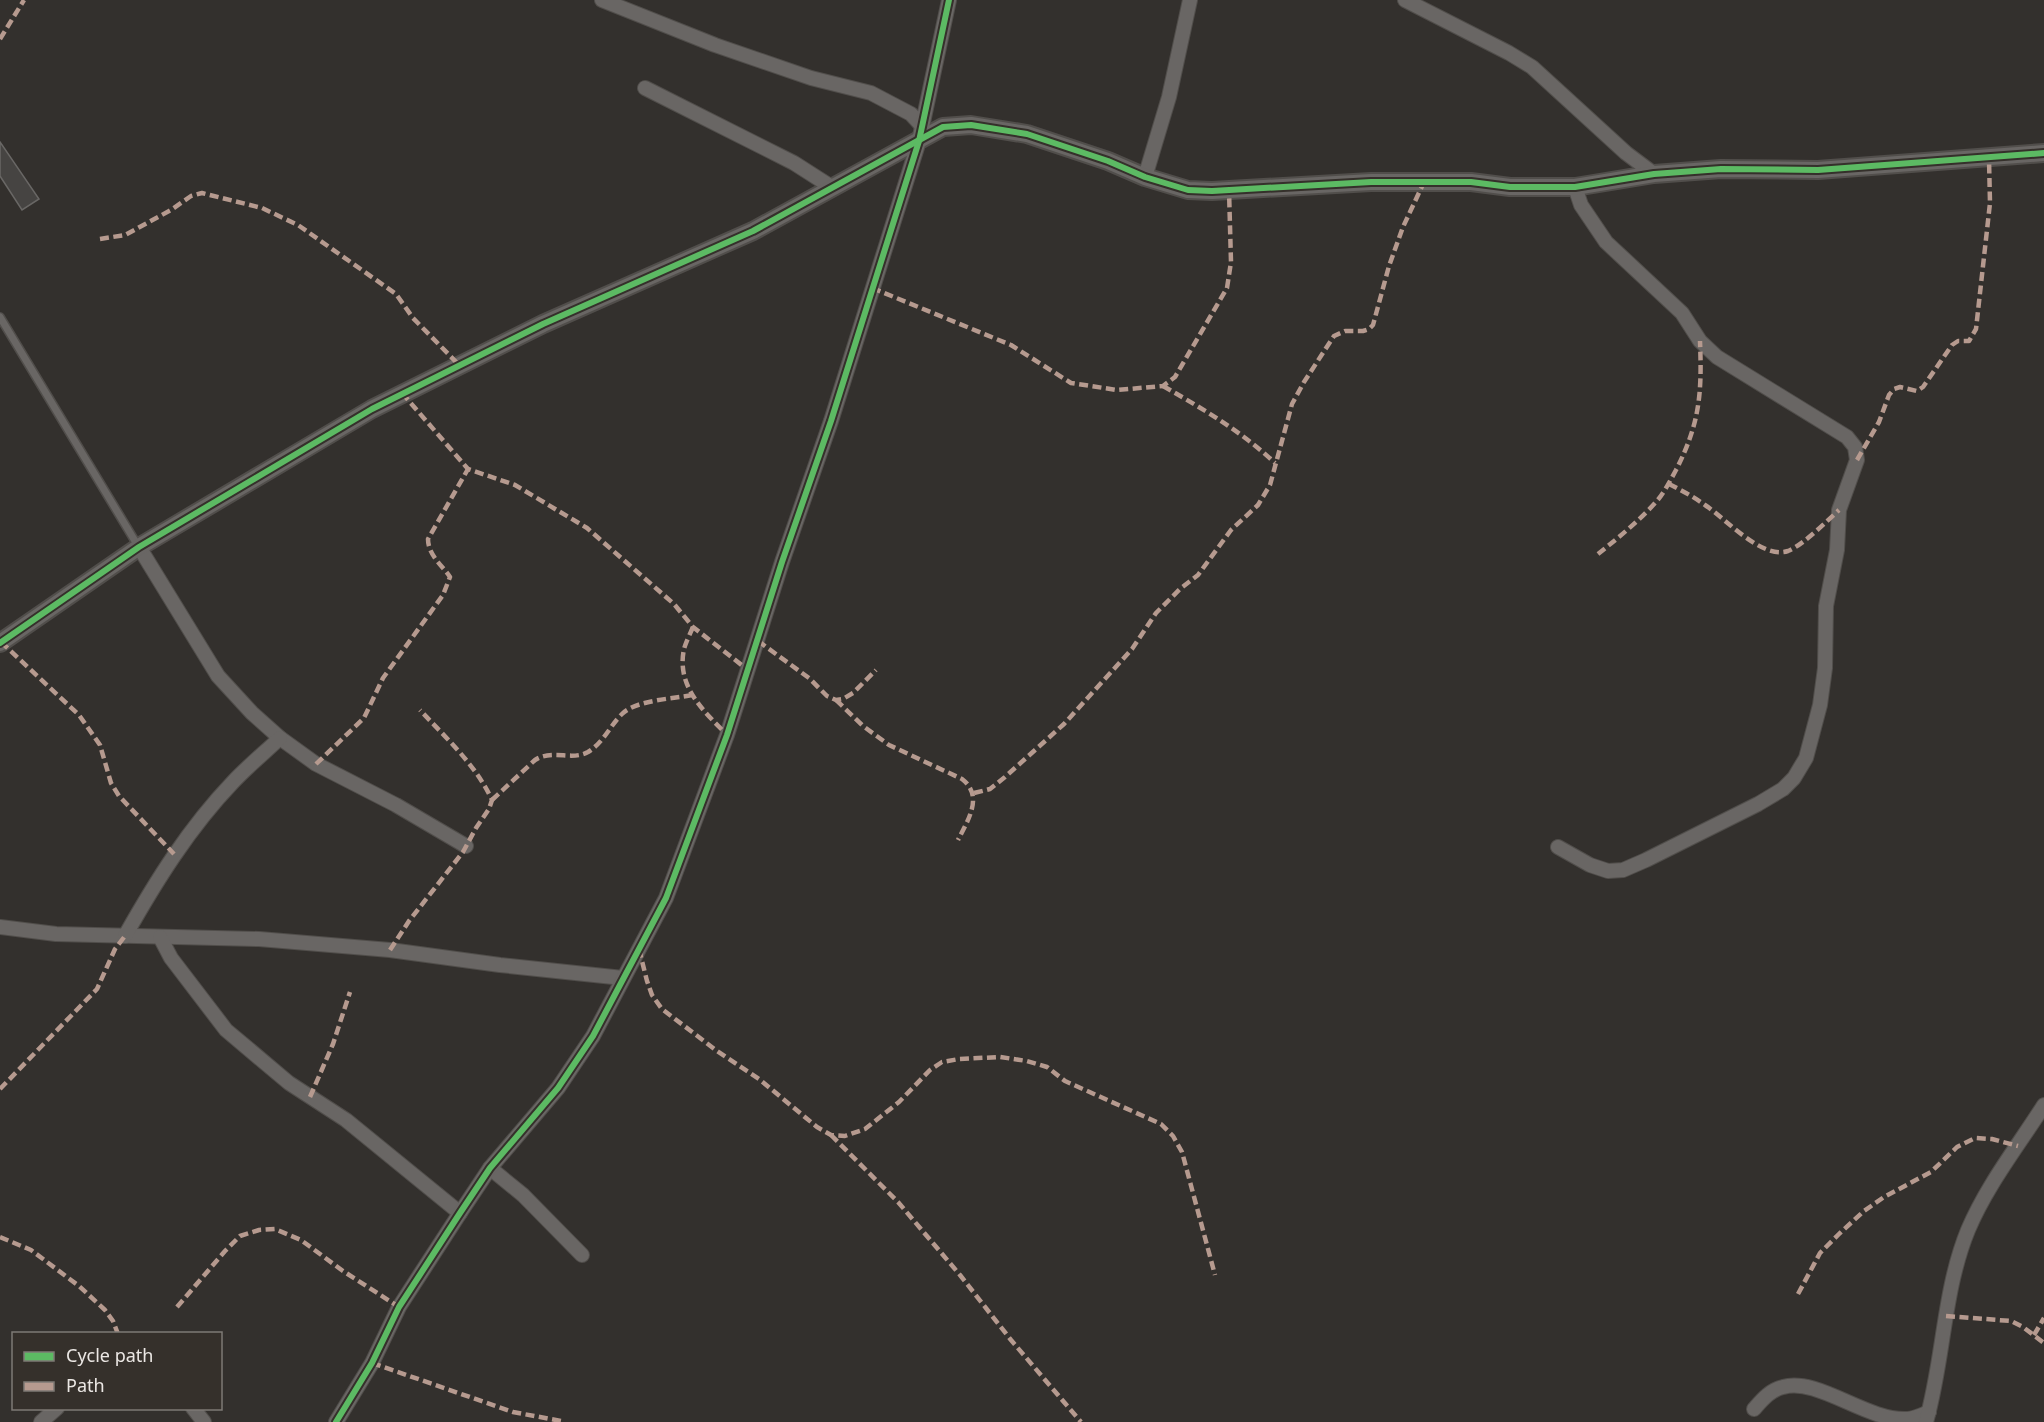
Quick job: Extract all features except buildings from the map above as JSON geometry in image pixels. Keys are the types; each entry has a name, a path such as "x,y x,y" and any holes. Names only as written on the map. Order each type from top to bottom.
{"street":[{"path":"602,0 715,45 811,78 871,93 911,114 920,133"},
{"path":"336,1422 372,1363 399,1307 490,1168 558,1088 588,1045 666,898 727,735 782,562 831,421 920,133 949,0"},
{"path":"1145,177 1169,97 1190,0"},
{"path":"1405,0 1532,67 1626,153 1654,174"},
{"path":"645,88 794,163 833,188"},
{"path":"0,643 139,547 402,393 543,324 753,231 833,188 920,133 943,127 971,125 1027,134 1107,161 1145,177 1188,189 1212,191 1413,182 1471,182 1510,187 1575,187 1654,174 1721,169 1818,170 2044,153"},
{"path":"1558,847 1590,865 1608,871 1623,870 1758,804 1783,789 1794,777 1806,758 1820,705 1825,668 1826,606 1837,550 1839,510 1857,460 1855,447 1847,437 1717,357 1700,340 1682,313 1606,242 1581,205 1575,187"},
{"path":"139,547 218,676 252,713 280,738 316,764 396,805 466,846"},
{"path":"125,936 160,874 186,839 232,783 280,738"},
{"path":"0,927 56,934 259,939 390,950 623,978"},
{"path":"160,937 171,958 226,1030 289,1083 346,1120 460,1213"},
{"path":"1754,1409 1769,1394 1781,1387 1796,1385 1824,1392 1849,1404 1892,1418 1927,1417 1946,1316 1958,1262 1968,1231 1984,1194 2044,1105"},
{"path":"490,1168 523,1195 582,1255"},
{"path":"41,1422 55,1410"},
{"path":"195,1410 204,1422"}],"lane":[{"path":"0,317 139,547"}],"marked path":[{"path":"0,39 24,0"},
{"path":"1857,460 1879,422 1889,395 1894,389 1900,387 1917,391 1923,387 1952,345 1958,341 1969,341 1976,329 1990,203 1989,159"},
{"path":"974,793 990,789 1064,724 1132,649 1156,613 1198,575 1231,530 1258,505 1270,485 1292,404 1304,382 1334,336 1345,331 1363,331 1373,325 1389,266 1403,227 1424,182"},
{"path":"872,288 1011,345 1071,383 1117,390 1163,386 1175,377 1227,288 1231,262 1229,190"},
{"path":"100,239 125,235 171,210 191,196 202,193 262,208 298,225 396,294 413,318 459,365"},
{"path":"1598,554 1656,502 1676,470 1690,437 1698,407 1700,341"},
{"path":"1163,386 1235,431 1275,463"},
{"path":"402,393 468,469 515,485 587,528 674,604 693,627 748,670"},
{"path":"316,764 364,718 383,678 443,595 450,577 430,550 428,539 468,469"},
{"path":"1669,484 1701,502 1756,544 1778,552 1788,551 1801,544 1839,510"},
{"path":"693,627 684,649 684,675 688,687 701,707 727,735"},
{"path":"758,641 809,678 827,696 836,700 853,693 876,670"},
{"path":"1,642 79,715 100,745 111,783 119,796 174,854"},
{"path":"492,800 535,760 548,755 575,756 588,752 598,744 617,719 628,709 645,703 692,695"},
{"path":"836,700 863,726 889,745 962,779 969,786 973,800 972,808 958,840"},
{"path":"390,950 409,921 463,852 492,800 478,775 420,710"},
{"path":"0,1089 97,989 115,949 125,936"},
{"path":"639,949 652,995 662,1009 717,1051 759,1079 817,1127 831,1135 845,1136 865,1129 899,1102 930,1070 942,1062 1000,1057 1047,1067 1065,1081 1161,1124 1173,1136 1182,1152 1215,1275"},
{"path":"310,1097 333,1044 350,992"},
{"path":"831,1135 898,1202 1081,1422"},
{"path":"1798,1294 1820,1253 1840,1233 1864,1211 1884,1197 1931,1172 1957,1147 1975,1138 1992,1139 2018,1146"},
{"path":"177,1307 240,1236 259,1230 275,1229 301,1240 343,1271 399,1307"},
{"path":"0,1237 31,1250 79,1286 105,1310 117,1332"},
{"path":"1946,1316 2011,1321 2044,1343"},
{"path":"2034,1335 2044,1318"},
{"path":"372,1363 513,1412 561,1421"}],"cycle path":[{"path":"336,1422 372,1363 399,1307 460,1213 490,1168 558,1088 593,1036 666,898 727,735 782,562 831,421 919,141 949,0"},
{"path":"0,643 139,547 372,409 543,324 753,231 943,127 971,125 1027,134 1108,161 1145,177 1188,190 1212,191 1371,182 1471,182 1510,187 1575,187 1654,174 1721,169 1818,170 2044,153"}]}
